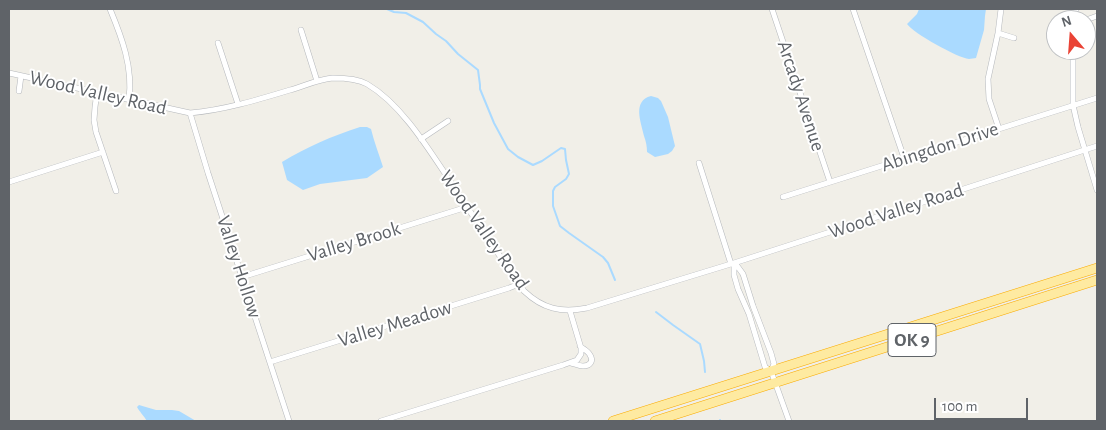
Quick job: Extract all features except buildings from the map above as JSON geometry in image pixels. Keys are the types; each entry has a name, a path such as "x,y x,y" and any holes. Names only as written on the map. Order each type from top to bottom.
{"highway":[{"name":"OK 9","path":"613,421 1097,268"},
{"name":"OK 9","path":"654,421 1097,280"}],"street":[{"path":"110,9 126,55 130,85 129,99"},
{"name":"Arcady Avenue","path":"772,9 830,182"},
{"path":"853,9 904,158"},
{"path":"998,129 988,98 988,79 1001,9"},
{"path":"301,30 317,82"},
{"path":"998,33 1014,38"},
{"path":"218,43 238,104"},
{"path":"1073,60 1073,106 1097,190"},
{"name":"Wood Valley Road","path":"9,73 190,113 238,104 333,78 365,83 381,94 397,109 421,139 519,284 530,296 544,306 570,311 587,308 733,263 1097,146"},
{"path":"19,91 21,76"},
{"path":"97,92 94,120 96,132 116,191"},
{"name":"Abingdon Drive","path":"783,197 1097,98"},
{"name":"Valley Hollow","path":"190,113 289,421"},
{"path":"421,139 448,121"},
{"path":"9,182 103,152"},
{"path":"699,163 733,263 738,289 749,314 765,367 771,371 789,421"},
{"name":"Valley Brook","path":"242,277 467,207"},
{"path":"733,263 742,274 771,353 774,364 771,371"},
{"name":"Valley Meadow","path":"270,362 519,284"},
{"path":"381,421 577,360 581,352 570,311"},
{"path":"570,363 583,366 591,363 591,356 580,346"}],"water":[{"path":"919,9 986,9 984,30 976,58 963,58 926,39 911,28 907,24 917,14"},
{"path":"651,96 661,101 668,117 675,146 668,154 655,157 647,152 639,113 641,102"},
{"path":"360,127 371,129 383,167 367,178 320,184 303,190 287,180 282,162 320,142"},
{"path":"139,405 156,410 179,411 196,421 147,421 137,407"}],"waterway":[{"path":"387,9 406,13 423,22 478,70 480,89 494,123 508,149 518,157 533,165 561,148 565,149 569,174 553,191 553,206 560,226 603,257 608,263 615,280"},
{"path":"656,312 700,344 705,372"}]}
